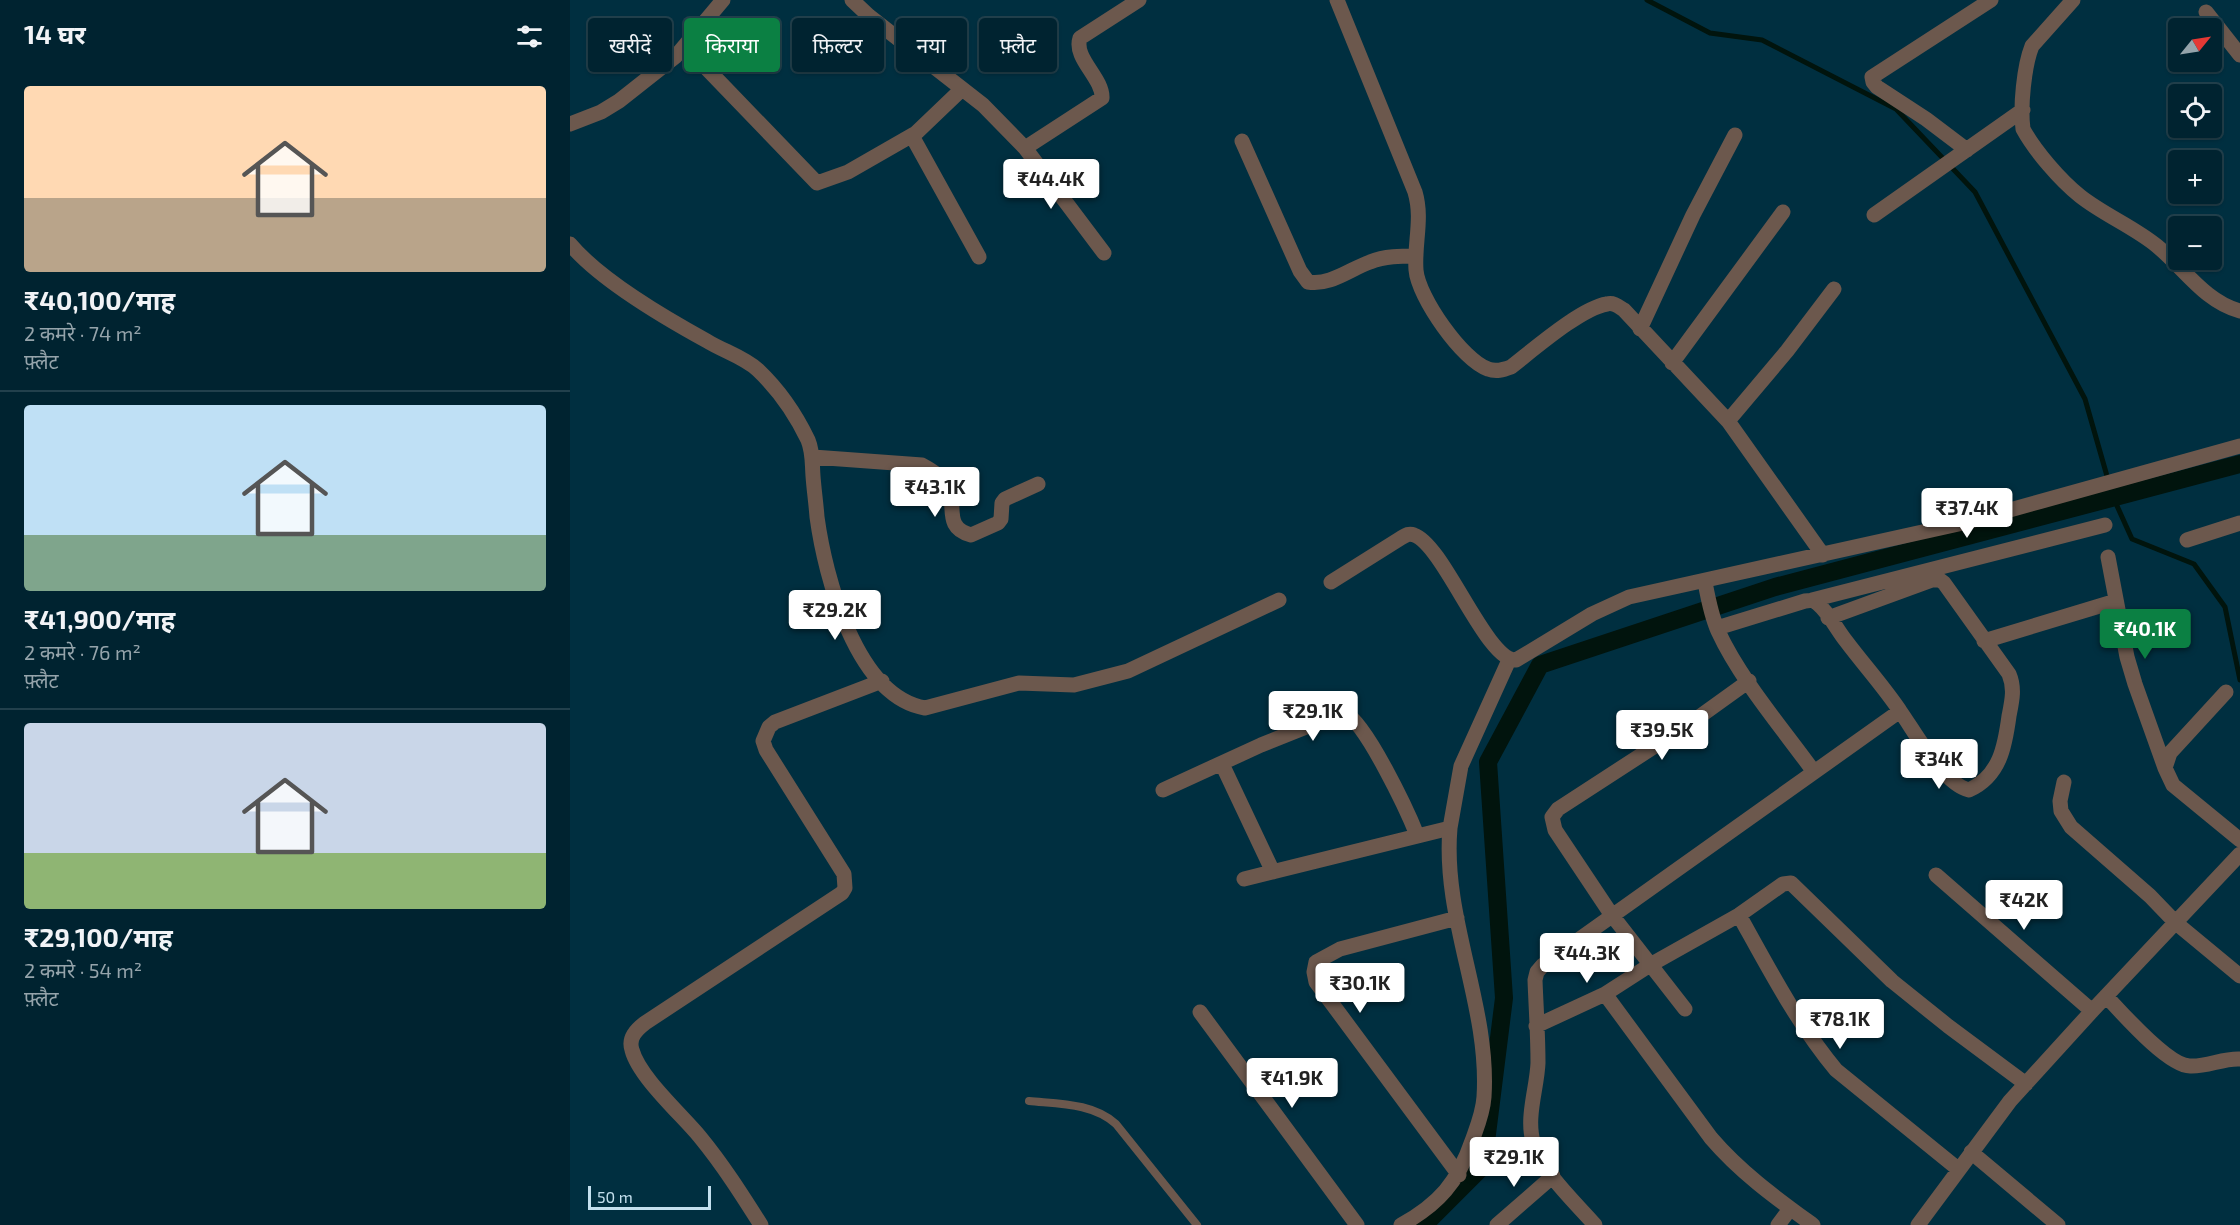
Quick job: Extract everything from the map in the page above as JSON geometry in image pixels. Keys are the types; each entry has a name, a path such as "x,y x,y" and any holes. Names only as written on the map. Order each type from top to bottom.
{"street":[{"path":"708,18 723,0"},
{"path":"852,0 869,16 983,105 1024,148 1104,253"},
{"path":"1024,148 1102,98 1103,94 1080,50 1078,41 1139,0"},
{"path":"1336,0 1415,192 1420,219 1416,272 1423,294 1456,344 1478,364 1497,371 1511,367 1581,315 1606,304 1614,304 1624,310 1728,421 1823,555"},
{"path":"1963,153 1926,119 1877,87 1872,82 1872,77 1991,0"},
{"path":"2073,0 2032,46 2026,66 2023,110 2023,129 2027,137 2079,195 2157,246 2211,297 2225,307 2240,311"},
{"path":"2206,12 2240,55"},
{"path":"570,124 601,112 619,101 684,47"},
{"path":"710,72 817,183 848,172 912,136 962,89"},
{"path":"1874,215 2023,110"},
{"path":"1640,329 1693,215 1736,135"},
{"path":"912,136 979,257"},
{"path":"1242,141 1300,271 1308,282 1333,279 1372,261 1397,256 1416,256"},
{"path":"1672,363 1783,212"},
{"path":"570,244 589,264 610,280 674,322 757,369 779,392 808,441 813,457 818,519 832,590 861,656 899,698 914,706 925,708 1019,683 1074,685 1128,671 1279,600"},
{"path":"1728,421 1834,289"},
{"path":"1509,660 1521,658 1592,614 1629,597 1706,588 1823,555 1963,523 2240,446"},
{"path":"813,457 922,465 946,484 950,492 950,512 953,520 959,528 971,534 998,523 1005,499 1038,484"},
{"path":"2187,540 2240,523"},
{"path":"1715,623 2105,525"},
{"path":"1331,582 1401,538 1409,534 1415,535 1430,547 1487,636 1509,660"},
{"path":"2108,557 2135,684 2165,768 2173,785 2240,840"},
{"path":"1812,600 1821,607 1828,618 1900,711 1918,741 1955,784 1969,790 1984,782 2002,754 2013,689 2008,674 1949,589 1940,580 1932,580 1828,618"},
{"path":"1706,588 1715,623 1749,681 1814,772"},
{"path":"1984,641 2116,601"},
{"path":"1401,1225 1443,1195 1459,1174 1480,1119 1484,1099 1484,1069 1476,1006 1457,918 1449,843 1461,766 1509,660"},
{"path":"761,1225 720,1163 658,1090 635,1058 630,1044 633,1036 645,1023 842,893 845,888 844,874 762,741 769,727 775,722 882,681"},
{"path":"1685,1009 1611,914 1556,830 1552,817 1558,809 1692,722 1749,681"},
{"path":"2165,768 2170,753 2226,692"},
{"path":"1595,1225 1553,1176 1535,1147 1532,1136 1531,1122 1538,1065 1535,980 1537,972 1543,965 1611,914 1900,711"},
{"path":"1163,790 1261,745 1345,713 1357,722 1398,790 1417,835"},
{"path":"1222,764 1273,872"},
{"path":"2064,782 2060,801 2061,811 2071,827 2150,896 2175,923 2240,976"},
{"path":"1244,879 1450,828"},
{"path":"1918,1225 1971,1152 2026,1084 2240,854"},
{"path":"1936,876 2092,1011"},
{"path":"1536,1026 1605,994 1650,965 1739,915 1783,884 1791,883 1892,981 2026,1084"},
{"path":"1739,915 1792,1011 1836,1070 1958,1170"},
{"path":"1457,918 1340,949 1316,962 1314,972 1316,982 1459,1174"},
{"path":"1605,994 1711,1138 1737,1166 1813,1225"},
{"path":"2106,996 2154,1044 2182,1065 2194,1066 2240,1059"},
{"path":"1200,1012 1357,1225"},
{"path":"1971,1152 2058,1225"},
{"path":"1497,1225 1553,1176"},
{"path":"1778,1225 1790,1209"}],"lane":[{"path":"1029,1101 1081,1107 1106,1115 1116,1124 1197,1225"}],"waterway":[{"path":"1647,0 1710,33 1762,40 1896,109 1975,192 2085,399 2113,497 2132,539 2194,564 2225,607 2240,680"},
{"path":"1424,1225 1483,1166 1504,998 1488,762 1540,665 1775,587 2240,464"}]}
